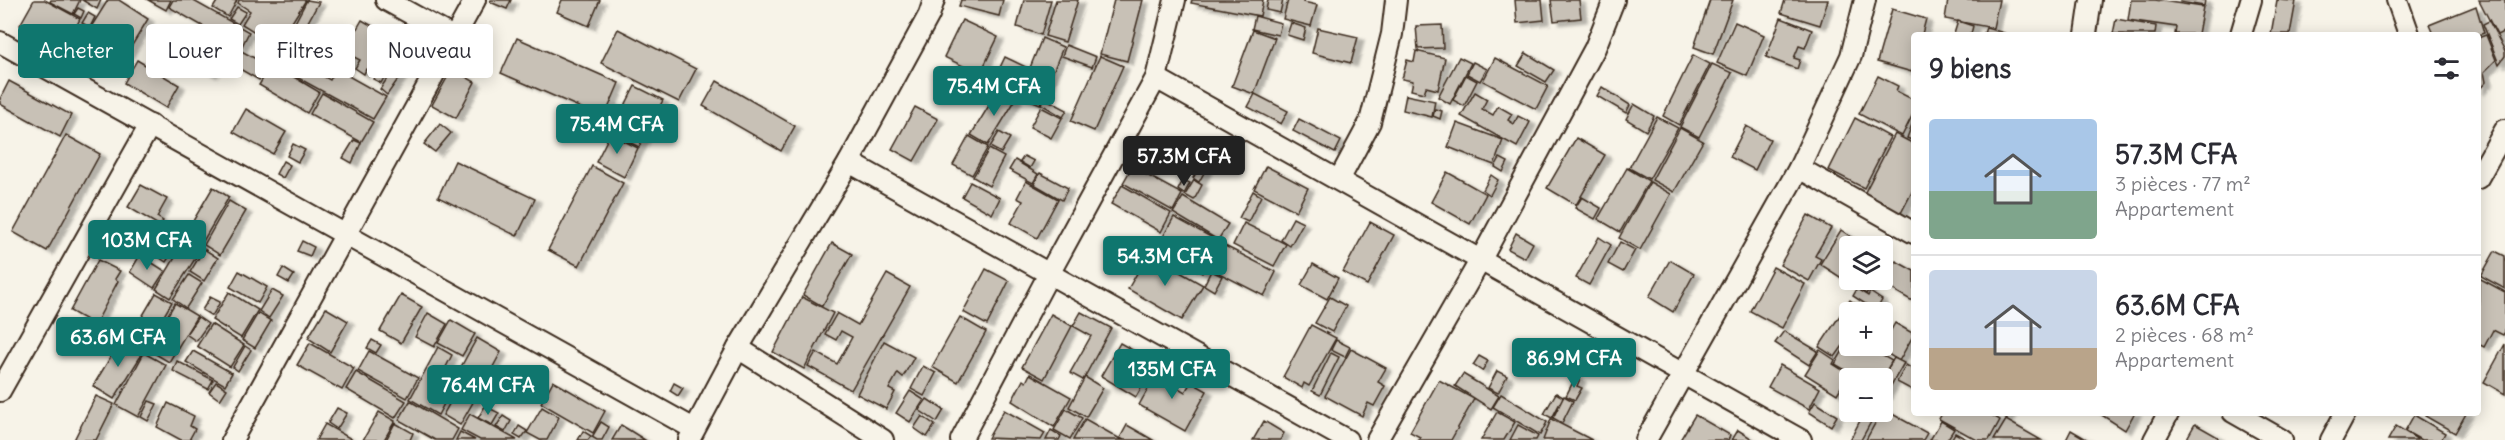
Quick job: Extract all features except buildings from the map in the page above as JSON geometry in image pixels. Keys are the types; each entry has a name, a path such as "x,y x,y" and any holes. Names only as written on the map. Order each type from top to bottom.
{"street":[{"path":"386,0 429,24"},
{"path":"461,24 475,0"},
{"path":"0,42 346,234 692,435 738,348 849,162 929,15 934,0"},
{"path":"961,440 1156,78 1175,0"},
{"path":"1339,180 1370,122 1392,34 1396,0"},
{"path":"1377,440 1480,261 1595,48 1614,0"},
{"path":"1646,440 1799,168 1851,56 1865,0"},
{"path":"2086,32 2091,0"},
{"path":"2242,32 2251,0"},
{"path":"2397,0 2408,32"},
{"path":"240,437 431,78"},
{"path":"1156,78 1801,440"},
{"path":"0,392 150,125"},
{"path":"2481,173 2505,130"},
{"path":"849,162 1347,440"},
{"path":"1799,168 1911,231"},
{"path":"738,348 883,440"},
{"path":"2154,440 2167,416"},
{"path":"2240,416 2282,440"},
{"path":"2331,440 2344,416"}]}
